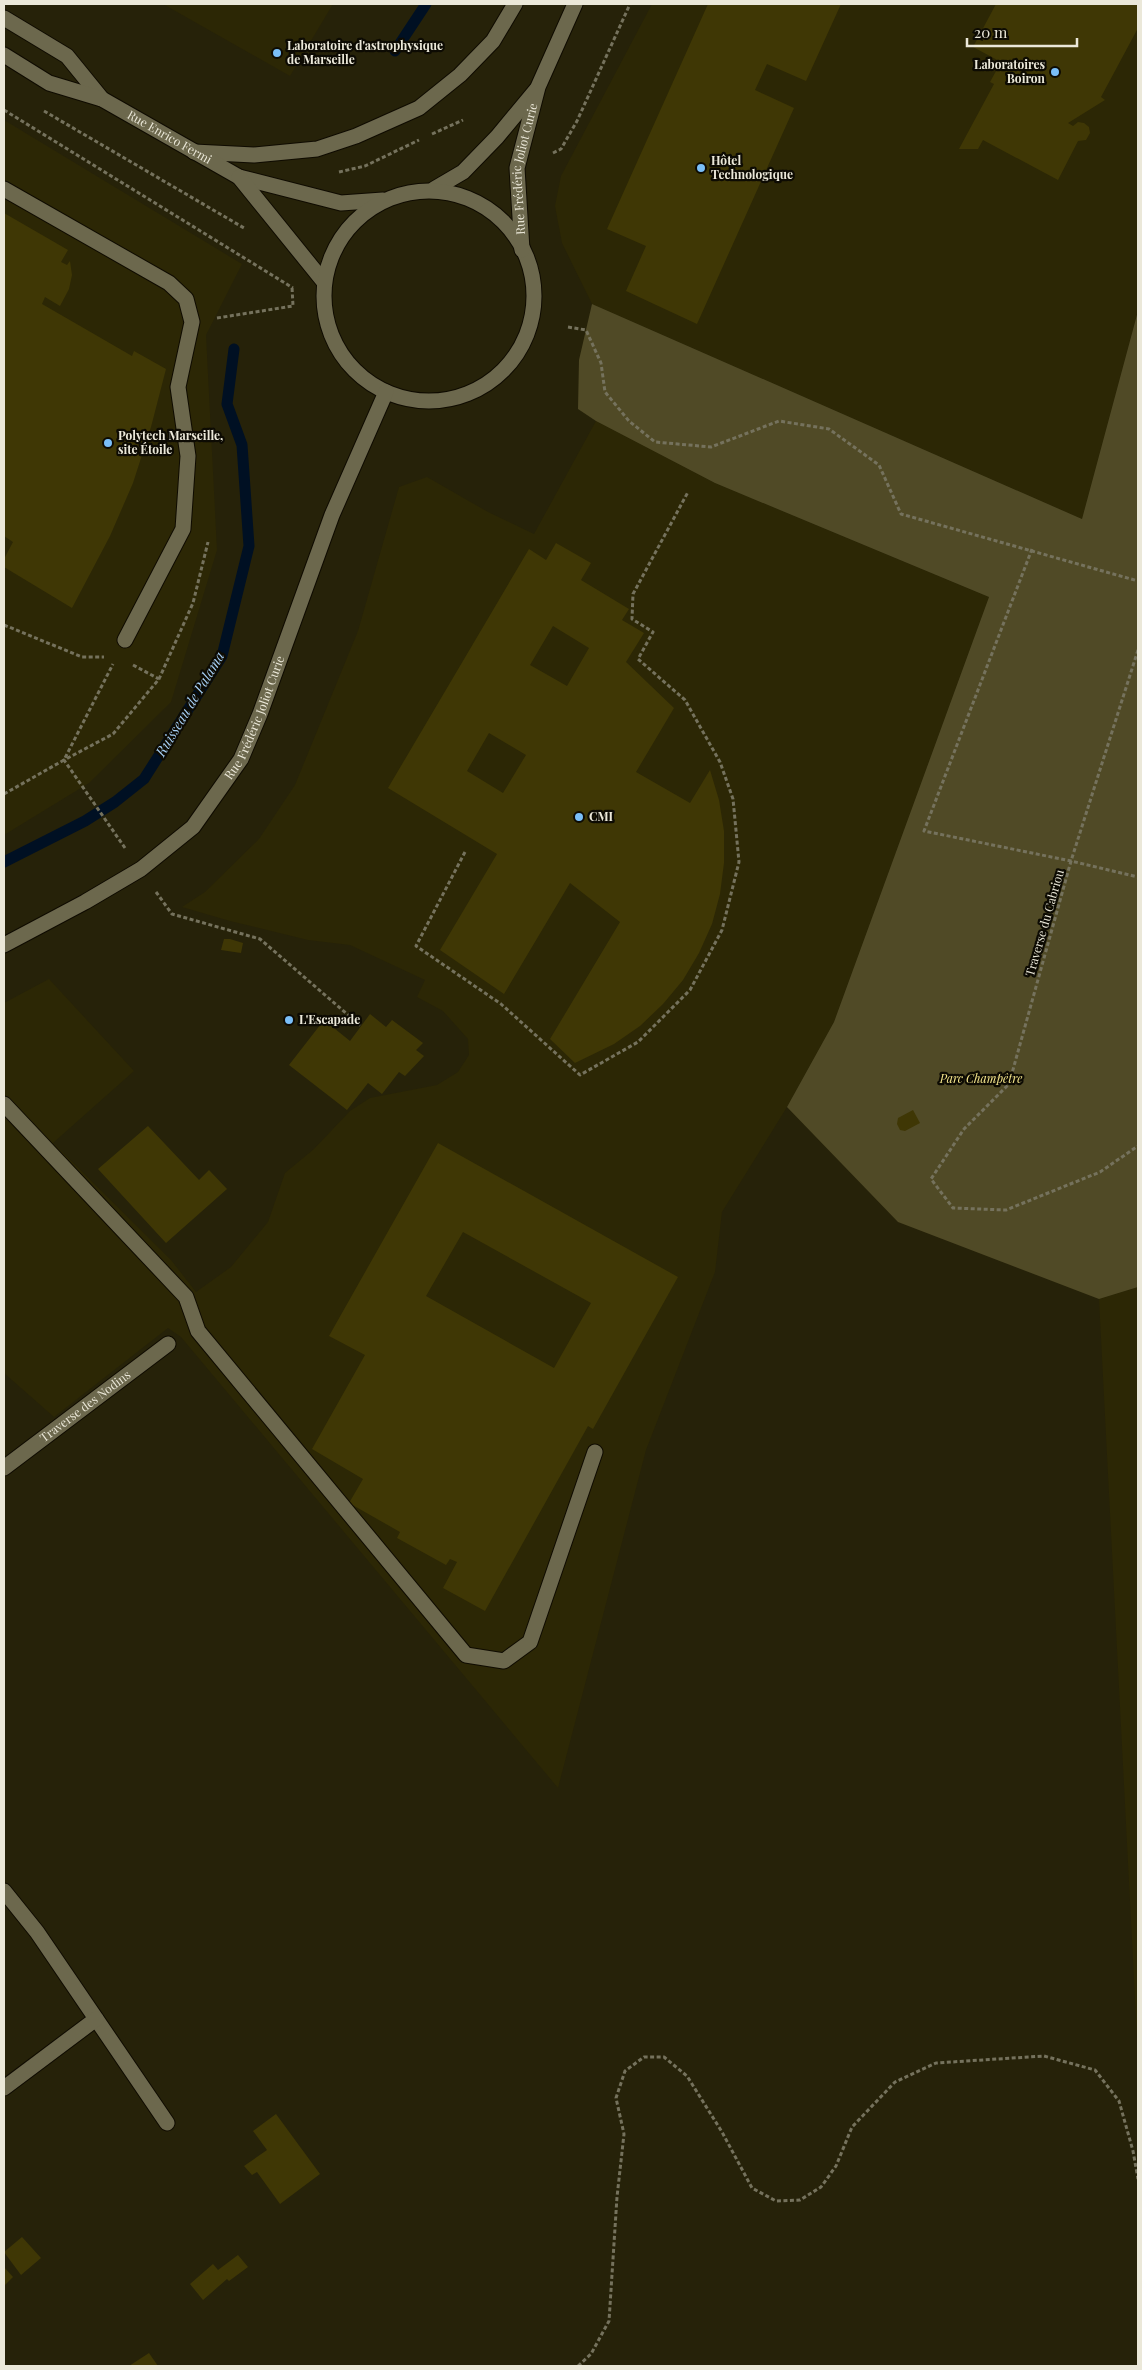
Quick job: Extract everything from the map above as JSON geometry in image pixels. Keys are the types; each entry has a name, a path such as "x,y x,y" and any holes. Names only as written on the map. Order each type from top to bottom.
{"street":[{"path":"194,152 254,155 317,149 356,136 419,108 460,75 493,41 516,4"},
{"name":"Rue Frédéric Joliot Curie","path":"522,250 517,168 538,87 574,4"},
{"name":"Rue Enrico Fermi","path":"4,18 67,56 102,99"},
{"name":"Rue Enrico Fermi","path":"4,55 49,82 102,99 238,177 341,203 387,200"},
{"name":"Rue Frédéric Joliot Curie","path":"434,189 463,172 497,137 538,87"},
{"name":"Rue Enrico Fermi","path":"238,177 324,282"},
{"path":"4,189 169,283 186,299 192,322 178,387 188,456 183,529 125,640"},
{"path":"434,189 470,200 496,216 522,250 532,273 534,309 523,344 501,374 476,391 447,401 416,401 386,392 363,379 344,359 331,336 324,309 324,282 331,258 344,234 363,214 387,200 411,191 434,189"},
{"name":"Rue Frédéric Joliot Curie","path":"4,945 85,902 141,869 193,827 235,767 260,714 332,515 386,392"},
{"path":"4,1104 186,1297 198,1331 466,1655 504,1661 530,1642 595,1452"},
{"name":"Traverse des Nodins","path":"8,1460 168,1344"},
{"path":"4,1890 37,1932 167,2123"},
{"path":"4,2088 96,2019"}],"path":[{"path":"553,153 561,149 577,121 630,4"},
{"path":"37,108 248,230"},
{"path":"4,110 324,309"},
{"path":"338,172 366,166 463,120"},
{"path":"568,327 586,330 600,363 605,392 629,421 655,442 711,447 779,421 829,429 879,465 902,514 1032,549 1138,582"},
{"path":"465,852 416,946 501,1004 580,1075 638,1042 690,990 722,930 739,862 733,800 720,762 685,700 638,658 653,632 632,619 633,594 688,492"},
{"path":"1032,549 924,831 1071,861 1138,877"},
{"path":"4,625 82,657 108,656"},
{"name":"Traverse du Cabriou","path":"1138,650 1071,861 1009,1084 964,1129 931,1178 954,1208 1006,1210 1100,1172 1138,1146"},
{"path":"4,794 64,760 117,656"},
{"path":"125,661 159,679"},
{"path":"93,801 124,846"},
{"path":"152,888 172,914 260,939 361,1026"},
{"path":"578,2366 591,2354 609,2321 616,2196 624,2134 616,2098 625,2071 644,2057 664,2057 687,2076 722,2132 752,2188 776,2201 800,2200 822,2187 836,2166 852,2127 895,2082 936,2063 1044,2056 1095,2070 1119,2101 1133,2150 1138,2180"}],"shaded area":[{"name":"Laboratoire d'astrophysique de Marseille","path":"163,4 333,4 290,76"},
{"path":"652,4 1138,4 1138,311 1082,519 592,304 562,243 555,206 561,176"},
{"name":"Polytech Marseille, site Étoile","path":"4,120 242,264 206,335 217,550 171,702 89,783 4,835"},
{"path":"596,421 715,483 989,597 834,1022 787,1107 722,1212 715,1272 646,1450 558,1788 181,1337 168,1328 54,1417 4,1373 4,1003 49,979 134,1071 53,1143 171,1260 196,1292 231,1267 268,1222 285,1173 314,1149 350,1111 370,1098 437,1085 458,1072 469,1055 468,1039 443,1011 417,997 425,980 350,945 308,940 182,907 205,892 259,839 295,785 358,631 399,487 427,477 488,512 534,534"},
{"path":"1138,1287 1138,2057 1099,1299"}],"green space":[{"name":"Parc Champêtre","path":"592,304 1082,519 1138,311 1138,1287 1099,1299 898,1222 787,1107 834,1022 989,597 715,483 596,421 578,409 579,360"}],"building":[{"name":"Hôtel Technologique","path":"708,4 841,4 806,81 767,64 755,90 794,108 697,324 626,291 646,246 607,229"},
{"name":"Laboratoires Boiron","path":"996,4 1138,4 1138,28 1101,97 1105,100 1068,123 1073,126 1078,122 1084,123 1089,127 1090,133 1086,140 1078,141 1058,180 983,140 978,149 959,149 994,84 990,82 1001,62 973,47"},
{"path":"4,213 68,250 61,262 67,265 70,261 72,275 69,289 60,306 45,297 42,304 132,356 134,351 166,369 151,427 133,483 110,536 72,608 4,567 4,559 13,542 4,536"},
{"name":"CMI","path":"556,543 591,563 581,580 629,609 622,620 644,633 626,662 674,708 636,772 690,803 710,770 719,800 724,831 724,863 720,894 712,924 699,953 683,980 663,1004 640,1026 614,1044 575,1063 550,1039 620,922 570,883 504,994 440,950 497,854 388,788 529,549 546,560","holes":["553,626 589,648 567,686 530,665","489,733 526,755 503,793 467,771"]},
{"path":"224,939 243,943 241,953 221,950"},
{"path":"370,1014 386,1027 392,1020 423,1043 416,1050 424,1056 405,1076 399,1072 382,1094 368,1083 347,1110 289,1065 324,1020 350,1041"},
{"path":"913,1110 920,1123 905,1131 900,1130 897,1124 898,1118"},
{"path":"148,1126 199,1180 209,1170 227,1189 166,1243 98,1169"},
{"path":"438,1143 678,1277 593,1429 588,1426 485,1611 443,1588 457,1562 450,1559 446,1565 397,1538 400,1532 349,1503 363,1479 312,1449 365,1355 329,1336","holes":["463,1232 591,1303 554,1368 426,1296"]},
{"path":"276,2114 320,2174 280,2204 257,2172 252,2175 244,2166 267,2150 253,2131"},
{"path":"22,2237 41,2258 21,2275 4,2252"},
{"path":"238,2255 248,2267 229,2281 227,2279 203,2300 190,2284 213,2264 218,2270"},
{"path":"4,2267 13,2277 4,2286"},
{"path":"149,2353 158,2366 129,2366"}],"waterway":[{"name":"Ruisseau de Palama","path":"395,51 426,4"},
{"name":"Ruisseau de Palama","path":"4,862 85,821 115,802 144,779 222,656 249,546 242,445 227,404 234,349"}],"place":[{"name":"Laboratoire d'astrophysique de Marseille","path":"277,53"},
{"name":"Laboratoires Boiron","path":"1055,72"},
{"name":"Hôtel Technologique","path":"701,168"},
{"name":"Polytech Marseille, site Étoile","path":"108,443"},
{"name":"CMI","path":"579,817"},
{"name":"L'Escapade","path":"289,1020"}]}
